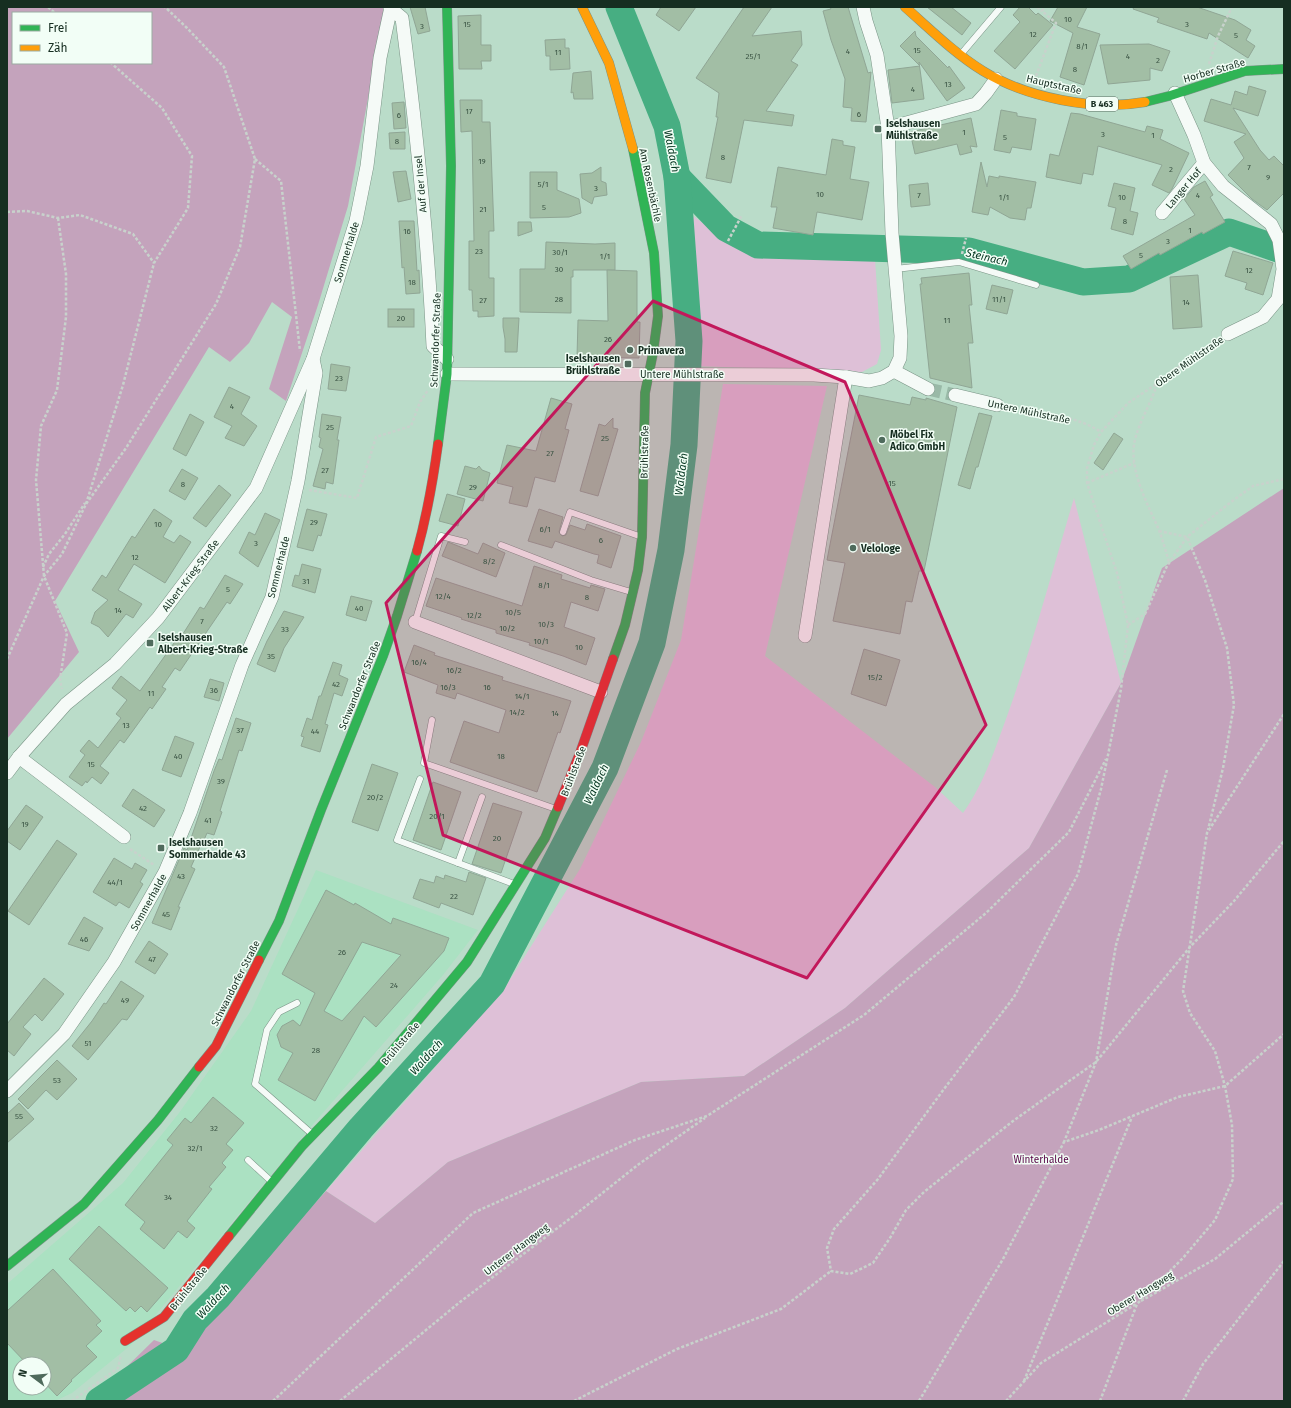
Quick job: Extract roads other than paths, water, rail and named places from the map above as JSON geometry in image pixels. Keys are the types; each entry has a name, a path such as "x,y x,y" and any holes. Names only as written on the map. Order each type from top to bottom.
{"main road":[{"name":"Schwandorfer Straße","path":"7,1266 84,1204 158,1120 216,1046 279,921 321,810 383,656 397,616 426,519 433,484 447,374 451,166 447,7"},
{"name":"Am Rosenbächle","path":"582,7 609,63 632,144 654,253 658,316 649,374"},
{"name":"Hauptstraße","path":"905,7 960,55 996,79 1030,92 1075,102 1113,104 1144,102 1175,93"},
{"name":"Horber Straße","path":"1175,93 1202,86 1246,71 1284,69"},
{"name":"Brühlstraße","path":"125,1341 164,1317 302,1146 378,1068 467,962 545,838 580,753 625,625 638,570 642,537 645,393 649,374"}],"street":[{"path":"863,7 866,22 877,55 888,128 892,233 901,336 900,358 894,371 928,389"},
{"name":"Auf der Insel","path":"390,8 402,18 403,25 414,114 430,277 433,346 447,359"},
{"name":"Sommerhalde","path":"7,1091 64,1034 114,962 165,872 190,813 242,665 272,597 297,488 316,373 313,359 356,221 367,166 380,58 390,8"},
{"path":"888,128 976,104 996,79"},
{"name":"Obere Mühlstraße","path":"1175,93 1194,135 1204,163 1223,186 1271,224 1279,240 1283,269 1278,299 1263,317 1228,334"},
{"name":"Langer Hof","path":"1162,213 1204,163"},
{"name":"Albert-Krieg-Straße","path":"7,773 19,757 66,704 115,664 158,618 256,488 313,359"},
{"name":"Untere Mühlstraße","path":"447,374 814,375 846,377 869,381 882,378 894,371"},
{"path":"805,636 846,377"},
{"name":"Untere Mühlstraße","path":"954,395 997,405"},
{"path":"415,622 601,692"},
{"path":"19,757 124,837"}],"lane":[{"path":"960,55 1001,7"},
{"path":"895,264 959,262 1036,285"},
{"path":"563,532 570,512 642,537"},
{"path":"415,622 441,536 465,542"},
{"path":"501,545 591,580 633,592"},
{"path":"432,720 424,763 557,810"},
{"path":"420,779 397,840 516,884"},
{"path":"458,863 482,797"},
{"path":"297,1003 278,1012 267,1030 255,1084 313,1135"},
{"path":"248,1160 273,1183"}],"waterway":[{"name":"Waldach","path":"99,1401 176,1350 195,1320 218,1297 361,1128 492,984 605,768 652,643 671,550 684,445 689,341 677,177 667,126 619,7"},
{"name":"Steinach","path":"677,177 726,228 758,245 969,251 1083,282 1129,279 1229,232 1284,251"}],"tunnel":[{"path":"928,389 955,395"}],"place":[{"name":"Iselshausen Mühlstraße","path":"878,129"},
{"name":"Primavera","path":"630,350"},
{"name":"Iselshausen Brühlstraße","path":"628,364"},
{"name":"Möbel Fix Adico GmbH","path":"882,440"},
{"name":"Velologe","path":"853,548"},
{"name":"Iselshausen Albert-Krieg-Straße","path":"150,643"},
{"name":"Iselshausen Sommerhalde 43","path":"161,848"}],"park label":[{"name":"Winterhalde","path":"1041,1159"}]}
